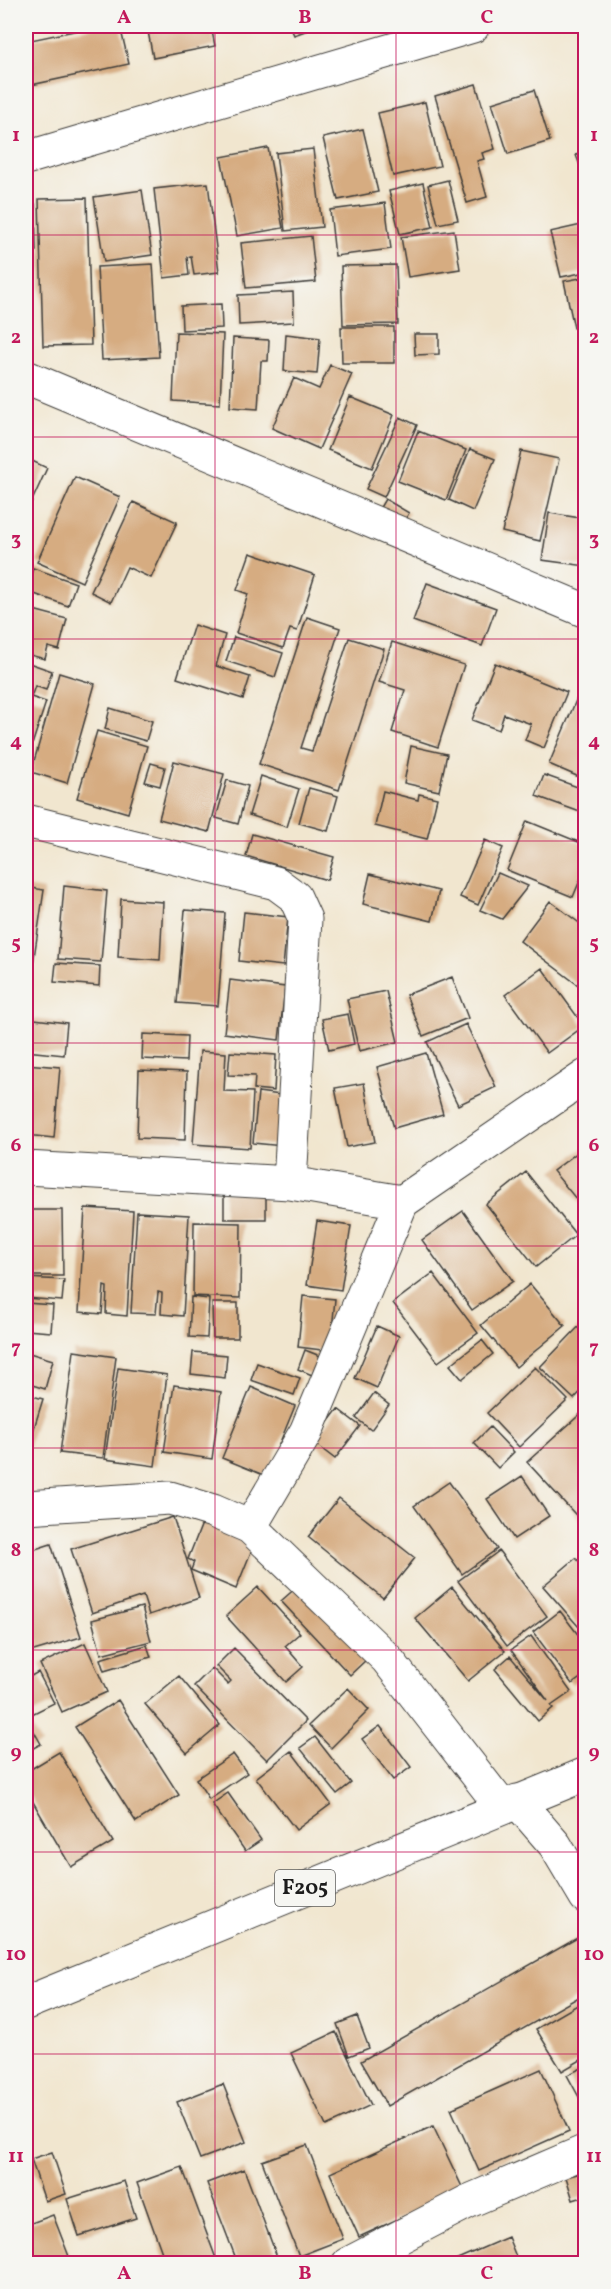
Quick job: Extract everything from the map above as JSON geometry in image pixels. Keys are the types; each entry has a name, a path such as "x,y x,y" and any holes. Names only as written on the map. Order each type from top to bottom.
{"street":[{"path":"26,158 473,26"},
{"path":"26,377 585,611"},
{"path":"26,821 276,883 295,897 304,919 290,1183"},
{"path":"250,1527 306,1432 402,1202 585,1076"},
{"path":"26,1168 290,1183 402,1202"},
{"path":"26,1507 170,1498 213,1510 250,1527 387,1659 507,1800 555,1845 585,1897"},
{"name":"F205","path":"26,1985 69,1976 507,1800 585,1764"},
{"name":"F205","path":"507,1800 585,1774"},
{"name":"F205","path":"26,2003 69,1976"},
{"path":"348,2264 469,2201 585,2151"}],"building":[{"path":"98,26 120,26 129,64 31,85 26,61 26,41"},
{"path":"147,26 211,26 215,46 153,58"},
{"path":"290,26 319,26 294,35"},
{"path":"476,84 495,149 482,153 484,159 477,161 487,197 467,203 435,96"},
{"path":"534,90 550,141 508,154 492,103"},
{"path":"425,102 440,166 393,176 378,113"},
{"path":"363,129 378,192 338,200 323,138"},
{"path":"268,148 283,228 237,236 221,157"},
{"path":"313,149 322,227 285,231 276,153"},
{"path":"586,151 586,179 585,179 576,155"},
{"path":"448,180 458,220 438,224 428,185"},
{"path":"208,183 219,272 194,275 191,256 187,257 189,275 164,278 154,189"},
{"path":"423,183 433,227 400,234 389,191"},
{"path":"142,190 152,255 104,262 94,197"},
{"path":"87,198 91,345 43,346 39,199"},
{"path":"385,203 391,249 335,256 330,210"},
{"path":"26,204 35,204 36,251 26,252"},
{"path":"586,224 586,272 561,277 550,232"},
{"path":"454,230 460,269 408,277 401,237"},
{"path":"311,236 316,282 246,288 241,243"},
{"path":"153,264 159,357 102,360 97,267"},
{"path":"396,265 398,324 343,325 341,266"},
{"path":"26,266 31,266 32,305 26,305"},
{"path":"586,277 586,326 574,328 564,281"},
{"path":"293,292 294,322 239,325 238,295"},
{"path":"221,304 222,328 182,330 181,306"},
{"path":"341,327 394,327 394,363 342,363"},
{"path":"176,332 223,334 220,404 173,401"},
{"path":"286,334 320,338 317,374 284,371"},
{"path":"414,334 439,334 439,354 415,355"},
{"path":"233,338 269,340 268,361 261,361 258,409 230,407"},
{"path":"330,365 352,374 319,449 272,428 294,378 319,389"},
{"path":"350,397 394,415 372,468 328,450"},
{"path":"400,417 417,425 384,497 366,489"},
{"path":"418,431 466,450 446,500 398,481"},
{"path":"470,449 495,459 473,511 449,500"},
{"path":"521,451 559,459 540,541 502,532"},
{"path":"26,458 47,468 26,514"},
{"path":"75,477 120,497 82,582 37,562"},
{"path":"385,499 409,513 399,530 375,516"},
{"path":"133,502 177,522 151,578 127,567 111,602 91,592"},
{"path":"549,513 586,519 586,566 542,560"},
{"path":"250,553 315,575 297,631 290,629 283,648 236,633 248,594 237,590"},
{"path":"33,568 76,583 68,606 26,591"},
{"path":"427,583 496,608 482,646 413,621"},
{"path":"26,608 67,619 59,650 48,647 45,659 26,654"},
{"path":"307,617 340,628 301,748 312,751 349,638 384,649 339,790 259,764"},
{"path":"194,625 225,635 216,666 250,677 243,699 177,678"},
{"path":"234,637 283,653 275,677 226,661"},
{"path":"392,642 464,665 438,747 392,732 405,690 379,682"},
{"path":"26,662 52,671 46,690 35,686 31,697 46,702 26,763"},
{"path":"495,663 567,692 544,748 525,740 531,724 504,714 499,730 472,720"},
{"path":"59,673 95,684 67,783 31,772"},
{"path":"577,698 586,702 586,780 549,764"},
{"path":"110,708 152,721 146,741 105,729"},
{"path":"97,731 147,746 128,813 77,798"},
{"path":"411,746 447,754 439,791 404,783"},
{"path":"174,761 224,774 209,832 159,819"},
{"path":"151,763 165,767 160,786 145,782"},
{"path":"544,775 586,790 586,797 580,812 536,796"},
{"path":"261,776 299,789 287,827 249,815"},
{"path":"227,780 248,786 238,824 216,818"},
{"path":"309,788 338,796 328,831 299,823"},
{"path":"383,791 418,800 419,794 437,798 427,839 375,826"},
{"path":"527,821 586,845 586,866 573,897 507,870"},
{"path":"252,834 334,857 327,880 246,856"},
{"path":"485,840 503,848 478,905 460,897"},
{"path":"498,873 528,886 502,919 480,910"},
{"path":"370,874 439,891 432,921 363,904"},
{"path":"64,886 107,891 101,962 58,959"},
{"path":"26,887 44,890 29,991 26,990"},
{"path":"121,899 163,902 160,960 118,957"},
{"path":"550,901 586,928 586,991 520,941"},
{"path":"185,910 225,913 218,1006 177,1003"},
{"path":"244,912 288,917 283,966 239,961"},
{"path":"56,963 100,966 99,986 54,982"},
{"path":"542,968 584,1026 547,1053 505,995"},
{"path":"452,977 468,1018 423,1036 406,995"},
{"path":"230,980 285,987 279,1040 224,1033"},
{"path":"386,991 398,1042 359,1051 347,999"},
{"path":"348,1014 354,1044 329,1050 322,1019"},
{"path":"26,1018 67,1023 64,1055 26,1051"},
{"path":"466,1024 496,1087 458,1105 427,1042"},
{"path":"143,1034 187,1036 186,1061 142,1059"},
{"path":"200,1051 226,1053 224,1091 253,1092 250,1148 193,1144"},
{"path":"230,1052 276,1055 274,1091 254,1089 255,1076 228,1075"},
{"path":"426,1053 443,1114 394,1128 377,1067"},
{"path":"26,1064 60,1067 54,1138 26,1135"},
{"path":"139,1070 187,1072 185,1140 137,1138"},
{"path":"364,1083 375,1142 347,1147 335,1088"},
{"path":"258,1092 288,1096 283,1146 253,1143"},
{"path":"586,1146 586,1211 553,1171"},
{"path":"526,1172 576,1235 536,1267 486,1204"},
{"path":"224,1192 266,1193 266,1219 224,1219"},
{"path":"85,1208 133,1211 127,1316 106,1314 107,1287 104,1286 102,1314 79,1312"},
{"path":"26,1210 62,1210 63,1276 26,1276"},
{"path":"463,1211 513,1281 472,1310 422,1240"},
{"path":"137,1212 189,1215 183,1316 161,1314 162,1293 158,1292 156,1314 131,1313"},
{"path":"317,1221 351,1226 341,1290 307,1285"},
{"path":"194,1222 241,1223 240,1298 193,1296"},
{"path":"433,1273 478,1333 438,1362 393,1303"},
{"path":"26,1278 64,1280 62,1301 26,1298"},
{"path":"530,1284 565,1326 516,1367 481,1325"},
{"path":"303,1296 335,1299 330,1351 298,1347"},
{"path":"191,1297 209,1299 207,1338 189,1337"},
{"path":"26,1303 53,1305 51,1332 26,1330"},
{"path":"212,1303 238,1303 238,1338 213,1338"},
{"path":"586,1319 586,1386 574,1399 540,1367"},
{"path":"377,1326 399,1336 377,1388 355,1378"},
{"path":"482,1340 493,1354 462,1379 450,1365"},
{"path":"305,1350 320,1356 312,1375 298,1369"},
{"path":"74,1351 116,1357 103,1458 60,1453"},
{"path":"26,1352 53,1360 45,1389 26,1383"},
{"path":"193,1352 227,1355 225,1378 191,1374"},
{"path":"257,1363 300,1378 294,1395 251,1380"},
{"path":"535,1367 568,1400 519,1447 487,1413"},
{"path":"118,1368 167,1375 155,1466 105,1459"},
{"path":"174,1385 221,1392 212,1459 164,1452"},
{"path":"251,1387 295,1406 266,1476 222,1458"},
{"path":"374,1393 389,1405 371,1430 356,1418"},
{"path":"26,1394 43,1399 26,1454"},
{"path":"338,1409 360,1426 335,1459 313,1442"},
{"path":"586,1409 586,1526 527,1462"},
{"path":"490,1427 514,1452 498,1468 474,1443"},
{"path":"522,1476 549,1516 514,1539 487,1499"},
{"path":"449,1482 497,1549 462,1574 414,1506"},
{"path":"339,1498 415,1558 383,1598 308,1537"},
{"path":"173,1517 199,1598 149,1615 143,1596 92,1613 71,1549"},
{"path":"203,1521 255,1542 236,1589 191,1570 194,1562 188,1559"},
{"path":"51,1544 81,1637 27,1653 26,1552"},
{"path":"499,1551 547,1616 507,1646 458,1581"},
{"path":"576,1558 586,1569 586,1635 543,1586"},
{"path":"298,1586 367,1659 350,1675 281,1601"},
{"path":"258,1587 300,1633 285,1646 303,1667 286,1682 226,1616"},
{"path":"452,1587 505,1651 468,1681 415,1618"},
{"path":"142,1607 151,1641 101,1654 92,1620"},
{"path":"560,1611 586,1645 586,1674 572,1684 533,1632"},
{"path":"531,1636 571,1692 551,1706 553,1708 538,1721 495,1669 510,1656 548,1701 511,1650"},
{"path":"85,1643 107,1692 62,1712 40,1664"},
{"path":"147,1645 151,1657 104,1671 100,1659"},
{"path":"234,1648 306,1721 267,1760 194,1686 212,1668 228,1684 231,1681 216,1666"},
{"path":"38,1672 54,1703 30,1715 26,1707 26,1679"},
{"path":"179,1676 220,1725 187,1753 145,1704"},
{"path":"348,1688 369,1710 331,1748 309,1725"},
{"path":"118,1700 179,1795 136,1822 75,1727"},
{"path":"26,1717 41,1744 26,1752"},
{"path":"380,1726 411,1767 393,1780 362,1739"},
{"path":"315,1737 351,1783 337,1794 300,1748"},
{"path":"291,1751 331,1804 296,1830 256,1778"},
{"path":"59,1752 113,1842 71,1867 26,1790 26,1772"},
{"path":"233,1754 247,1773 209,1799 196,1779"},
{"path":"228,1793 261,1840 245,1851 212,1804"},
{"path":"586,1933 586,1993 387,2106 361,2061"},
{"path":"586,2000 586,2057 562,2071 536,2029"},
{"path":"357,2016 369,2048 349,2056 337,2024"},
{"path":"336,2032 371,2105 326,2126 291,2053"},
{"path":"586,2066 586,2110 567,2075"},
{"path":"541,2069 569,2131 479,2171 451,2109"},
{"path":"223,2084 246,2142 200,2159 177,2102"},
{"path":"433,2126 463,2189 359,2237 330,2173"},
{"path":"307,2145 343,2239 299,2256 262,2161"},
{"path":"52,2152 66,2194 45,2201 31,2159"},
{"path":"182,2167 218,2264 166,2264 137,2183"},
{"path":"244,2169 279,2262 274,2264 238,2264 207,2183"},
{"path":"581,2173 586,2196 573,2200 566,2177"},
{"path":"124,2181 136,2218 79,2236 67,2199"},
{"path":"53,2215 70,2259 58,2264 26,2264 26,2225"},
{"path":"508,2237 519,2264 446,2264"}]}
